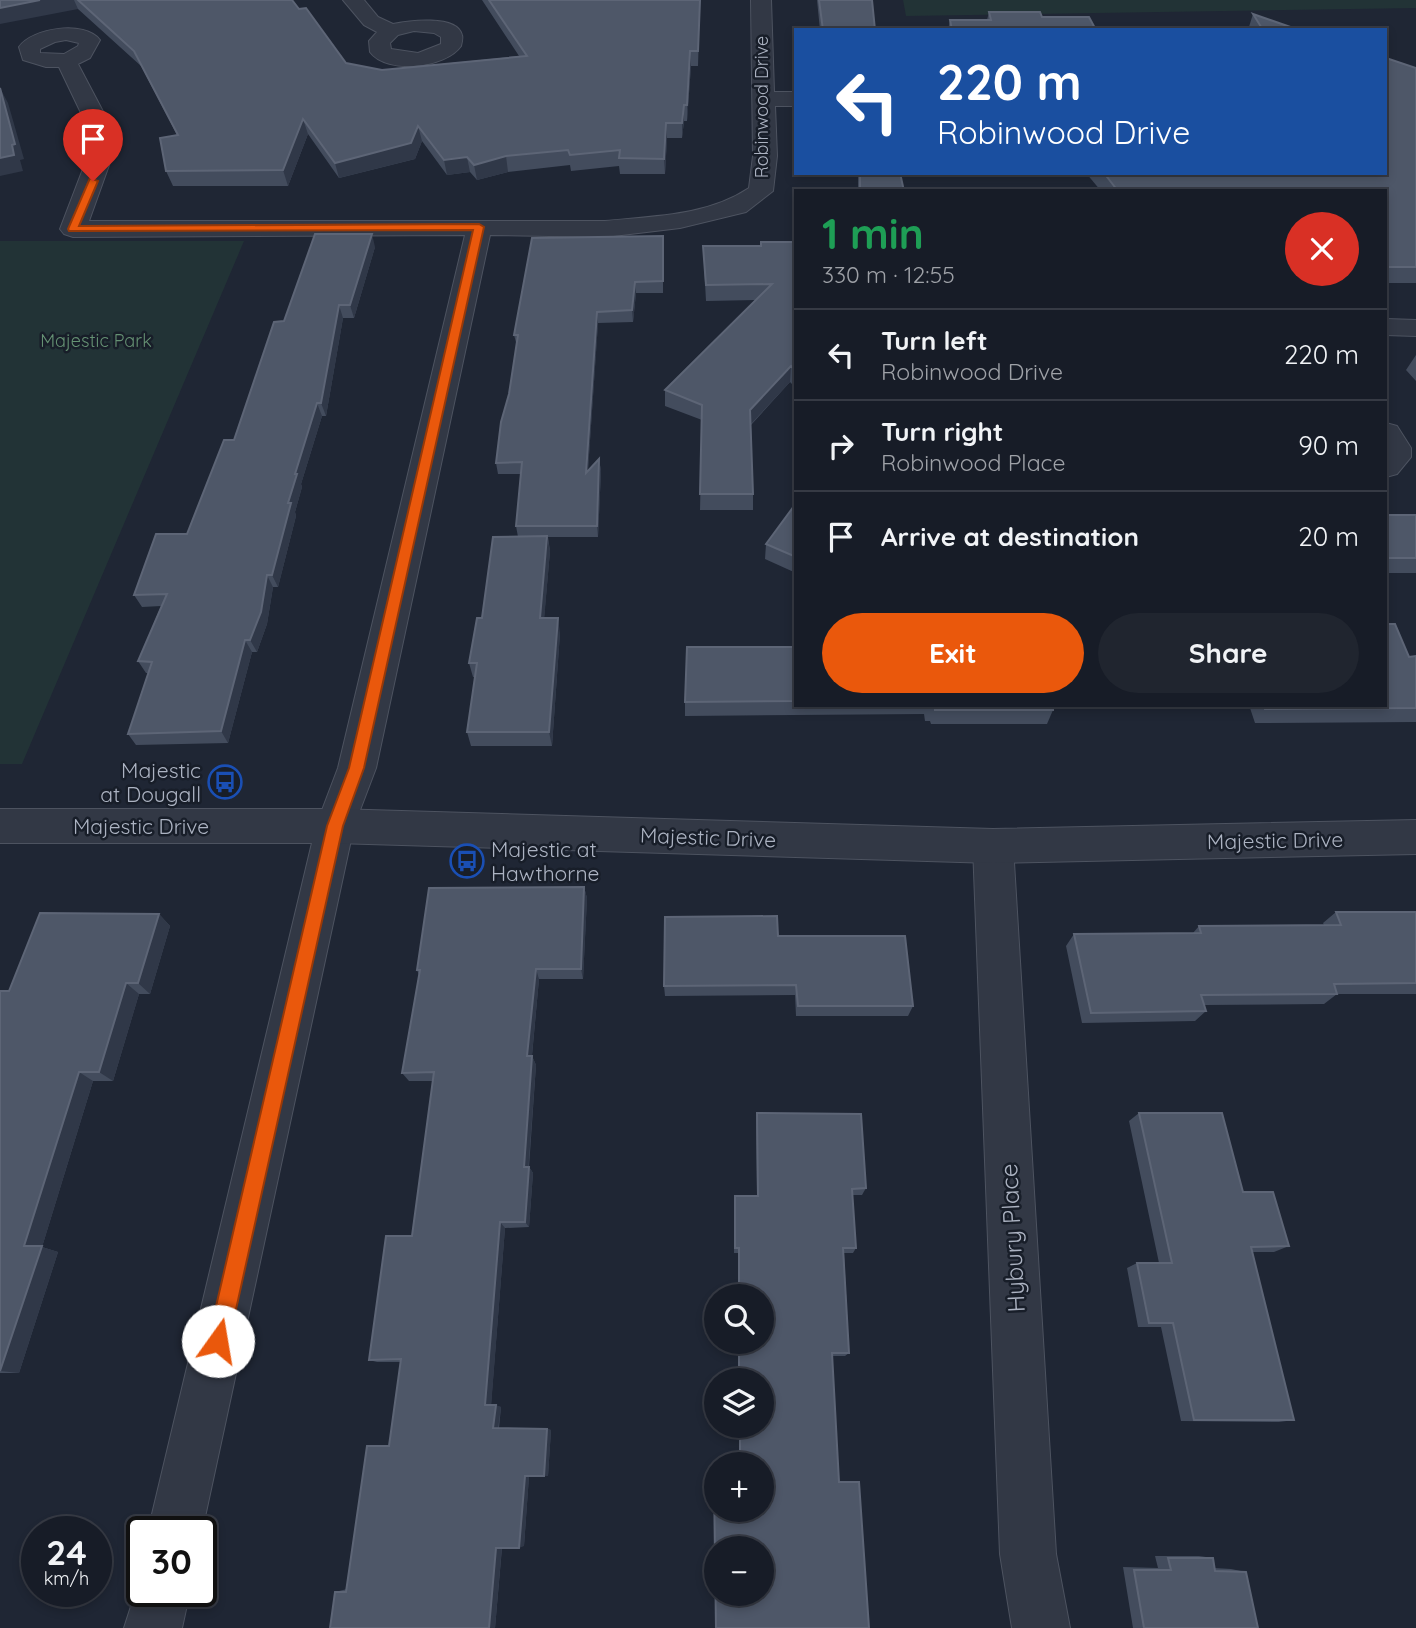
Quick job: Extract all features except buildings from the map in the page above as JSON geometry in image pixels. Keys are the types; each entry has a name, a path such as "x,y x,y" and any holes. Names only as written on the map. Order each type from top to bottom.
{"street":[{"path":"353,0 371,21 391,31"},
{"name":"Robinwood Drive","path":"66,60 106,140 73,229 605,229 680,221 737,207 761,191 765,156 761,0"},
{"path":"764,99 794,99"},
{"path":"178,1516 335,826 356,768 479,227"},
{"path":"1387,327 1416,328"},
{"path":"1387,434 1396,448 1395,457 1387,466"},
{"name":"Majestic Drive","path":"0,826 335,826 993,846 1416,838"},
{"name":"Hybury Place","path":"993,846 1028,1554 1041,1628"},
{"path":"153,1628 158,1607"}],"green space":[{"path":"903,0 1416,0 1416,8 906,16"},
{"name":"Majestic Park","path":"0,241 244,241 22,764 0,764"}],"place":[{"name":"Majestic at Dougall","path":"225,782"},
{"name":"Majestic at Hawthorne","path":"467,861"}],"route":[{"path":"93,181 73,229 479,227 356,768 335,826 218,1341"}]}
